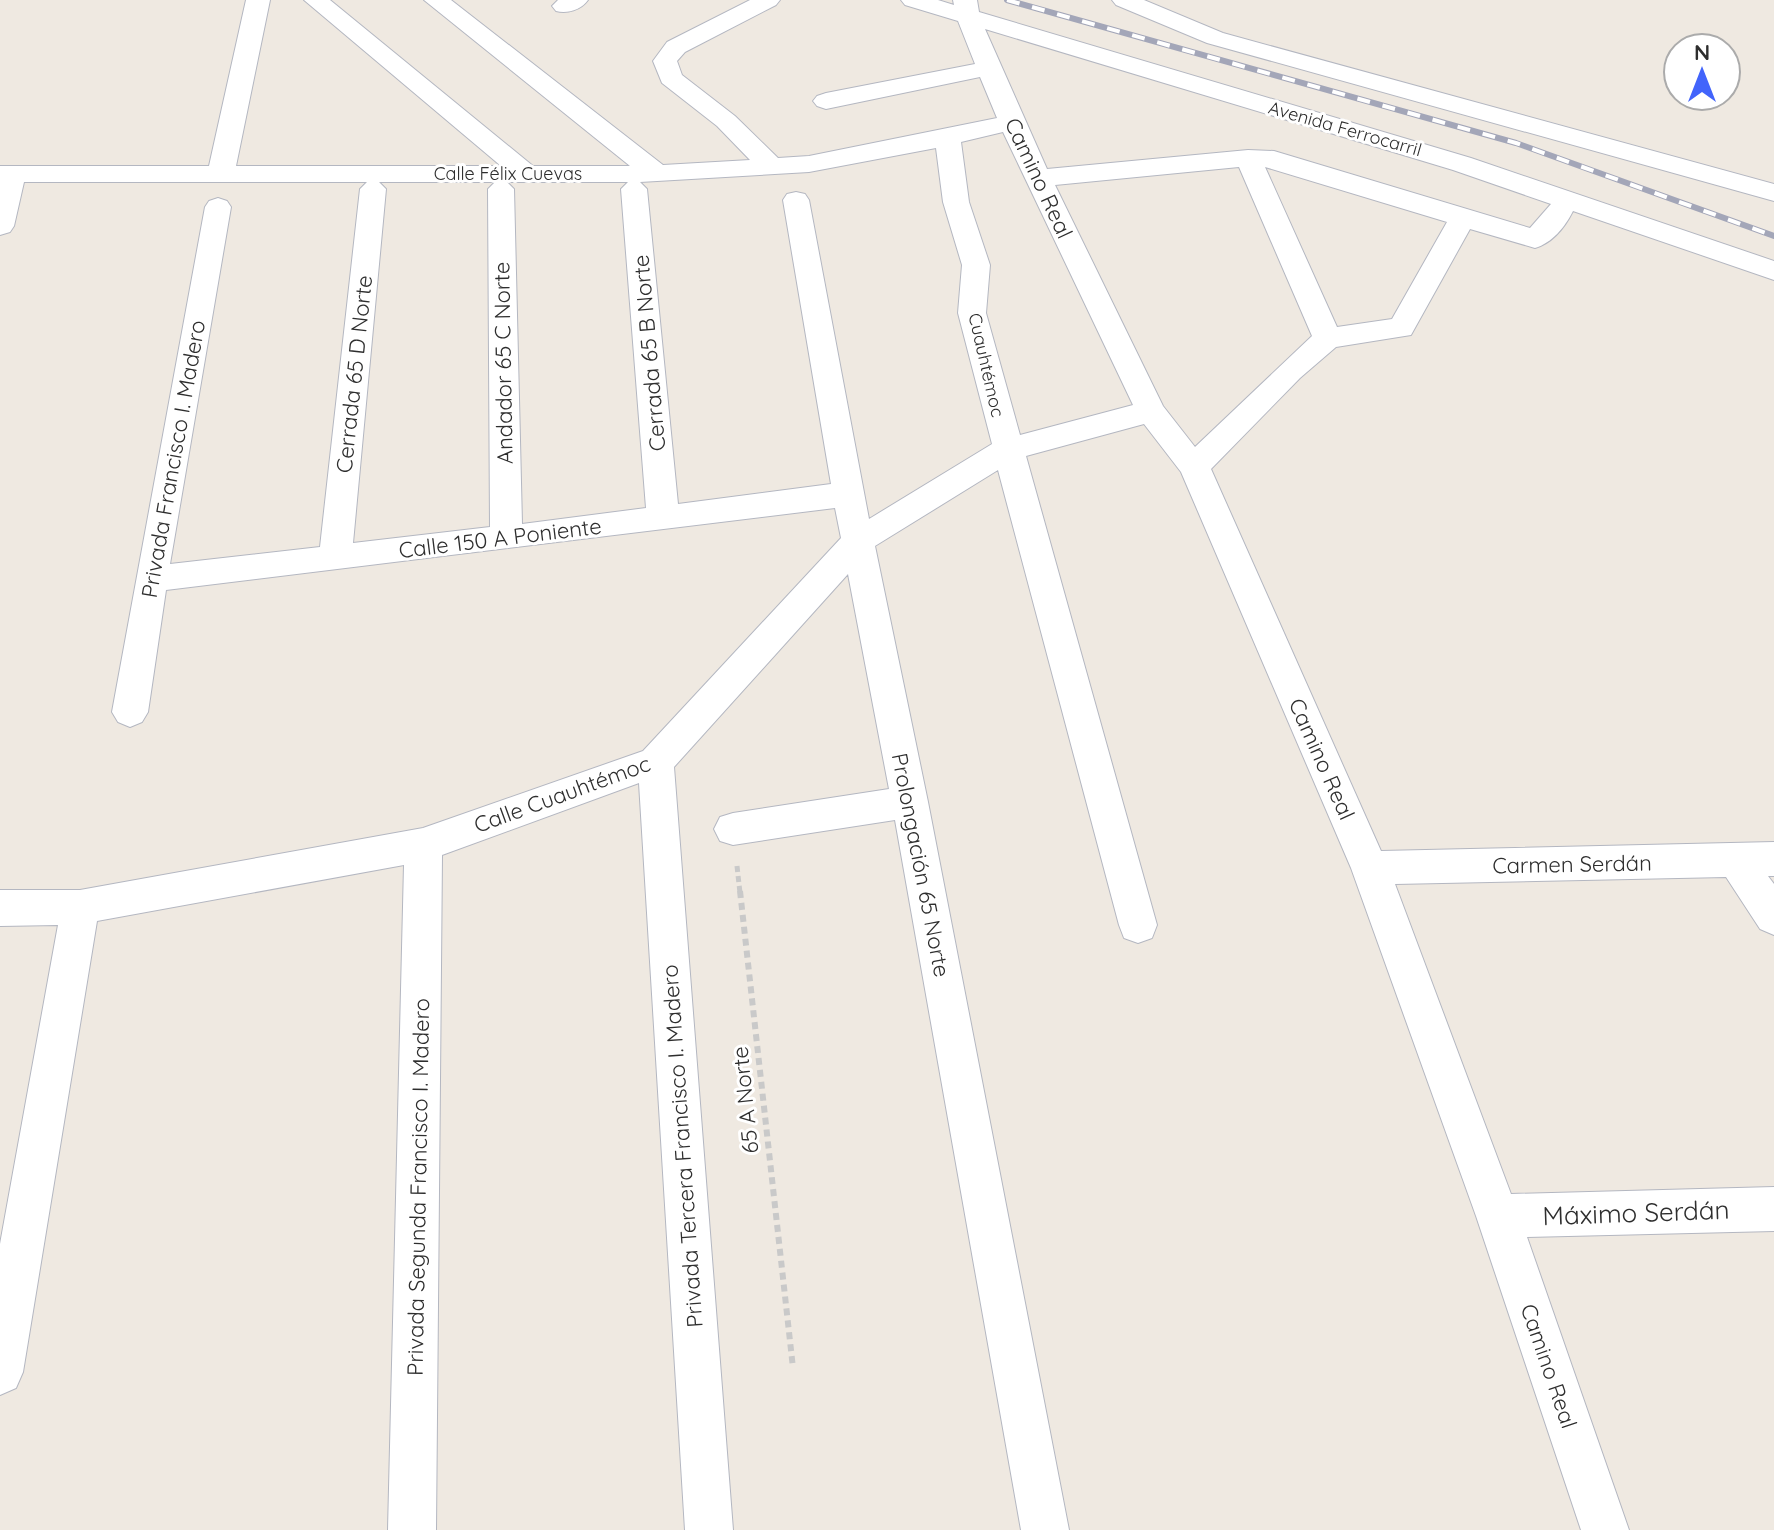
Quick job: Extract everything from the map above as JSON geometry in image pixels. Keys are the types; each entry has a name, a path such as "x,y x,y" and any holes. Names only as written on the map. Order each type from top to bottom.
{"street":[{"path":"221,173 258,0"},
{"path":"316,0 527,174"},
{"path":"436,0 488,38 646,182"},
{"path":"768,0 676,47 665,61 671,78 726,121 773,168"},
{"name":"Avenida Ferrocarril","path":"913,0 967,9 1462,164 1774,271"},
{"path":"1124,0 1215,38 1774,193"},
{"name":"Camino Real","path":"967,9 1011,122 1151,411 1194,467 1370,868 1498,1216 1605,1530"},
{"path":"826,101 990,68"},
{"name":"Calle Félix Cuevas","path":"7,174 527,174 646,182 809,164 948,138 1011,122"},
{"name":"Cuauhtémoc","path":"948,138 956,202 976,265 972,313 1006,450 1138,925"},
{"path":"1038,178 1248,158 1274,159 1535,239 1555,220 1567,199"},
{"path":"1248,158 1328,338"},
{"path":"0,226 7,174"},
{"name":"Cerrada 65 B Norte","path":"646,182 663,516"},
{"name":"Cerrada 65 D Norte","path":"335,558 373,189"},
{"name":"Andador 65 C Norte","path":"501,189 506,538"},
{"name":"Prolongación 65 Norte","path":"796,200 848,494 910,802 1045,1530"},
{"name":"Privada Francisco I. Madero","path":"130,712 218,207"},
{"path":"1194,467 1290,371 1328,338 1401,328 1463,218"},
{"name":"Calle Cuauhtémoc","path":"0,908 80,907 423,845 656,762 858,541 1006,450 1151,411"},
{"name":"Calle 150 A Poniente","path":"151,579 848,494"},
{"name":"Privada Tercera Francisco I. Madero","path":"656,762 709,1530"},
{"path":"733,829 910,802"},
{"name":"Privada Segunda Francisco I. Madero","path":"412,1530 423,845"},
{"name":"Carmen Serdán","path":"1370,868 1774,859"},
{"path":"1736,860 1774,917"},
{"path":"0,1372 80,907"},
{"name":"Máximo Serdán","path":"1498,1216 1774,1209"}],"path":[{"name":"65 A Norte","path":"733,829 793,1368"}],"railway":[{"path":"1007,0 1516,143 1774,236"}]}
